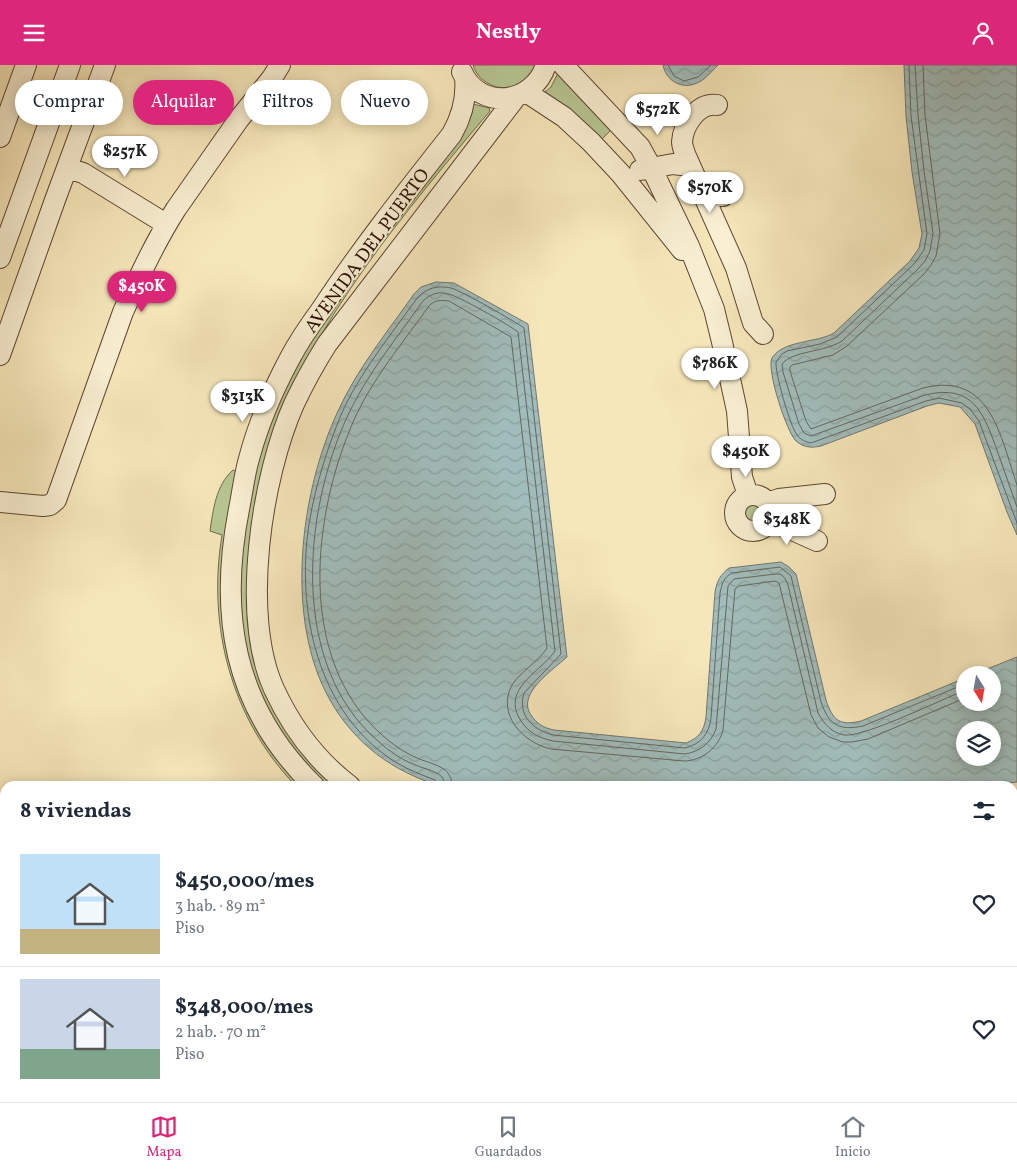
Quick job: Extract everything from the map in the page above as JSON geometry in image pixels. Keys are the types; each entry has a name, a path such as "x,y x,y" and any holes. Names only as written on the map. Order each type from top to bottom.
{"street":[{"path":"0,137 26,65"},
{"path":"0,258 70,65"},
{"path":"0,355 105,65"},
{"path":"0,502 43,506 50,505 56,500 123,312 166,224 217,149 280,65"},
{"name":"AVENIDA DEL PUERTO","path":"342,781 304,740 273,687 266,665 259,623 258,576 260,541 270,480 283,433 312,368 327,344 521,94 536,84 546,65"},
{"path":"563,65 626,132 648,162 678,222 714,309 731,381 736,411 742,477 748,495"},
{"path":"460,69 474,88 487,96 501,99 521,94 564,117 621,174 676,240 701,276"},
{"name":"AVENIDA DEL PUERTO","path":"310,781 287,756 271,734 251,696 238,657 232,623 231,563 236,520 250,455 265,413 291,357 343,275 452,134 462,115 466,96 460,69"},
{"path":"717,105 703,106 695,114 684,130 682,143 690,166 736,268 753,323 763,334"},
{"path":"44,139 62,143 68,164 166,224"},
{"path":"621,174 675,149 682,143"},
{"path":"648,162 690,166"},
{"path":"35,163 48,171 68,164"},
{"path":"703,193 723,196"},
{"path":"817,541 769,512 759,496 748,495 735,508 734,515 739,526 744,529 757,531 762,529 769,512 779,499 825,493"}],"green space":[{"path":"473,65 536,65 524,81 507,88 493,86 486,82 476,72"},
{"path":"558,73 563,76 611,130 600,141 545,95 545,92 551,87"},
{"path":"473,104 489,108 490,111 395,227 337,309 311,352 289,397 270,443 266,458 249,553 247,602 252,651 264,691 287,725 333,781 320,781 287,745 255,686 239,617 244,520 261,443 290,373"},
{"path":"233,470 236,471 224,596 268,744 288,772 297,781 292,781 274,760 255,731 240,701 229,669 222,637 218,603 218,569 222,535 210,531 214,506 219,490"},
{"path":"749,503 757,503 763,509 763,517 757,523 749,523 743,517 743,509"}],"water":[{"path":"663,65 718,65 700,82 691,85 680,85 667,76"},
{"path":"904,65 1017,65 1017,535 975,424 960,407 939,403 927,406 821,446 808,447 796,441 792,436 775,387 771,364 772,358 777,352 792,345 819,339 834,333 910,261 919,248 922,234 912,172 906,116"},
{"path":"436,282 454,283 528,324 567,657 538,683 528,699 531,715 538,723 554,730 686,743 694,739 702,730 706,717 715,592 718,581 729,568 781,562 796,574 826,700 831,713 838,720 848,723 861,721 956,682 956,711 1001,711 1001,666 994,666 1017,657 1017,781 426,781 391,764 376,754 363,743 340,716 330,700 316,668 306,632 302,594 302,556 314,479 325,443 338,411 354,380 414,294 421,287"}]}
